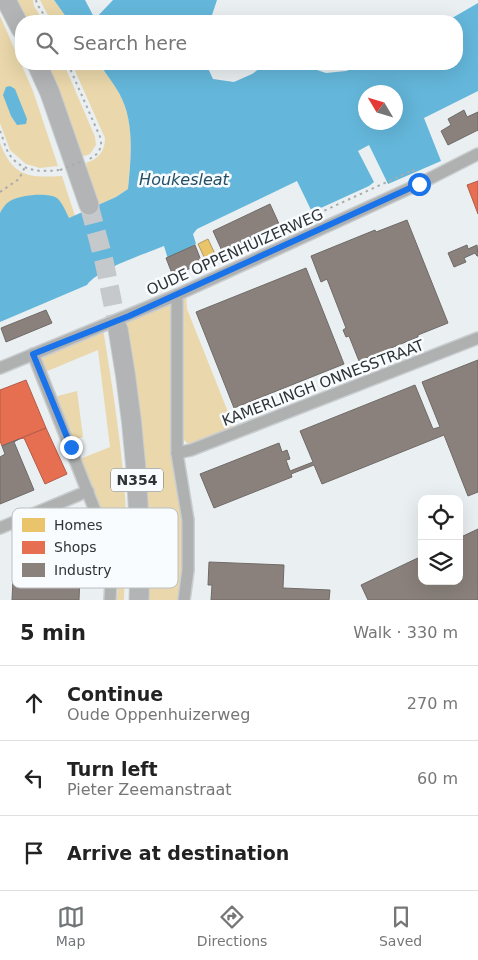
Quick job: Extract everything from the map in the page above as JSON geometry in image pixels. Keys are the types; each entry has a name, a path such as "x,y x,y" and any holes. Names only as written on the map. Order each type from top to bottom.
{"main road":[{"path":"6,0 15,17"},
{"path":"40,70 50,93 89,205"},
{"name":"N354","path":"118,330 130,406 138,508"}],"street":[{"name":"OUDE OPPENHUIZERWEG","path":"0,368 177,295 419,184 478,154"},
{"path":"177,295 177,453 188,520 188,570 184,600"},
{"name":"KAMERLINGH ONNESSTRAAT","path":"177,453 191,450 478,338"},
{"path":"33,354 94,508"},
{"path":"49,508 88,492"},
{"path":"0,528 12,523"}],"path":[{"path":"36,0 44,15"},
{"path":"0,131 9,154 25,167 39,171 60,170 96,156 101,148 101,140 71,70"},
{"path":"0,192 19,179 25,167"},
{"path":"313,233 306,219 412,170 419,184"}],"shaded area":[{"path":"14,0 33,0 39,15 21,15"},
{"path":"40,0 54,0 65,15 48,15"},
{"path":"0,16 15,50 15,70 24,70 33,91 58,166 40,168 26,164 10,150 0,123"},
{"path":"46,70 67,70 95,137 96,145 90,154 81,157"},
{"path":"75,70 103,70 119,93 128,115 130,127 131,152 128,189 96,206 85,167 87,166 86,163 100,154 104,147 105,138"},
{"path":"0,143 11,163 24,173 40,176 62,176 75,216 69,218 58,199 3,208 0,213"},
{"path":"186,293 187,309 234,427 189,445 183,439 183,297"},
{"path":"163,303 169,305 172,309 185,526 179,600 146,600 145,588 178,588 178,508 139,508 124,320"},
{"path":"103,329 119,433 125,508 99,508 80,459 110,447 98,350 45,372 41,360 45,356"},
{"path":"77,391 83,437 73,440 54,397"},
{"path":"118,588 124,588 124,600 117,600"}],"water":[{"path":"54,0 85,0 93,15 65,15"},
{"path":"113,0 217,0 212,15 99,15"},
{"name":"Houkesleat","path":"478,3 478,91 424,118 441,161 388,184 369,145 358,151 374,182 369,186 312,212 297,181 197,229 193,234 196,244 168,259 164,246 101,273 87,285 0,322 0,213 5,205 14,199 26,196 53,196 61,202 69,218 116,197 128,189 131,140 128,115 119,93 103,70 209,70 213,79 234,82 258,70 317,70 326,73 349,70 463,70 463,15 457,15"},
{"path":"10,86 15,89 27,119 26,124 17,125 11,116 3,95 6,87"}],"building: Homes":[{"path":"208,239 215,254 205,259 198,244"}],"building: Shops":[{"path":"478,181 478,214 467,185"},
{"path":"26,380 46,428 2,446 0,441 0,390"},
{"path":"46,428 67,474 45,484 24,438 19,439"}],"building: Industry":[{"path":"464,110 467,117 478,112 478,130 448,145 441,131 451,125 448,119"},
{"path":"270,204 280,226 223,253 213,231"},
{"path":"407,220 448,323 359,361 349,336 346,337 343,330 346,328 327,279 321,282 311,256 375,230 376,232"},
{"path":"195,245 202,263 173,276 166,258"},
{"path":"467,245 468,249 477,245 478,256 475,253 464,258 466,262 454,267 448,253"},
{"path":"306,268 344,364 234,408 196,312"},
{"path":"46,310 52,323 6,342 1,328"},
{"path":"478,360 478,492 468,496 444,435 322,484 314,465 291,474 292,477 214,508 200,474 279,443 282,452 287,450 290,459 286,460 290,471 313,462 300,431 415,385 433,429 440,427 422,382"},
{"path":"19,439 14,442 34,490 0,504 0,457 5,454 2,446"},
{"path":"478,529 478,600 368,600 361,585 418,558 418,585 463,585 463,536"},
{"path":"209,562 284,565 283,588 330,590 329,600 211,600 212,585 208,585"},
{"path":"13,588 79,588 79,600 12,600"}],"tunnel":[{"path":"89,205 104,261 118,329"}],"route":[{"path":"71,447 33,354 177,295 419,184"}]}
